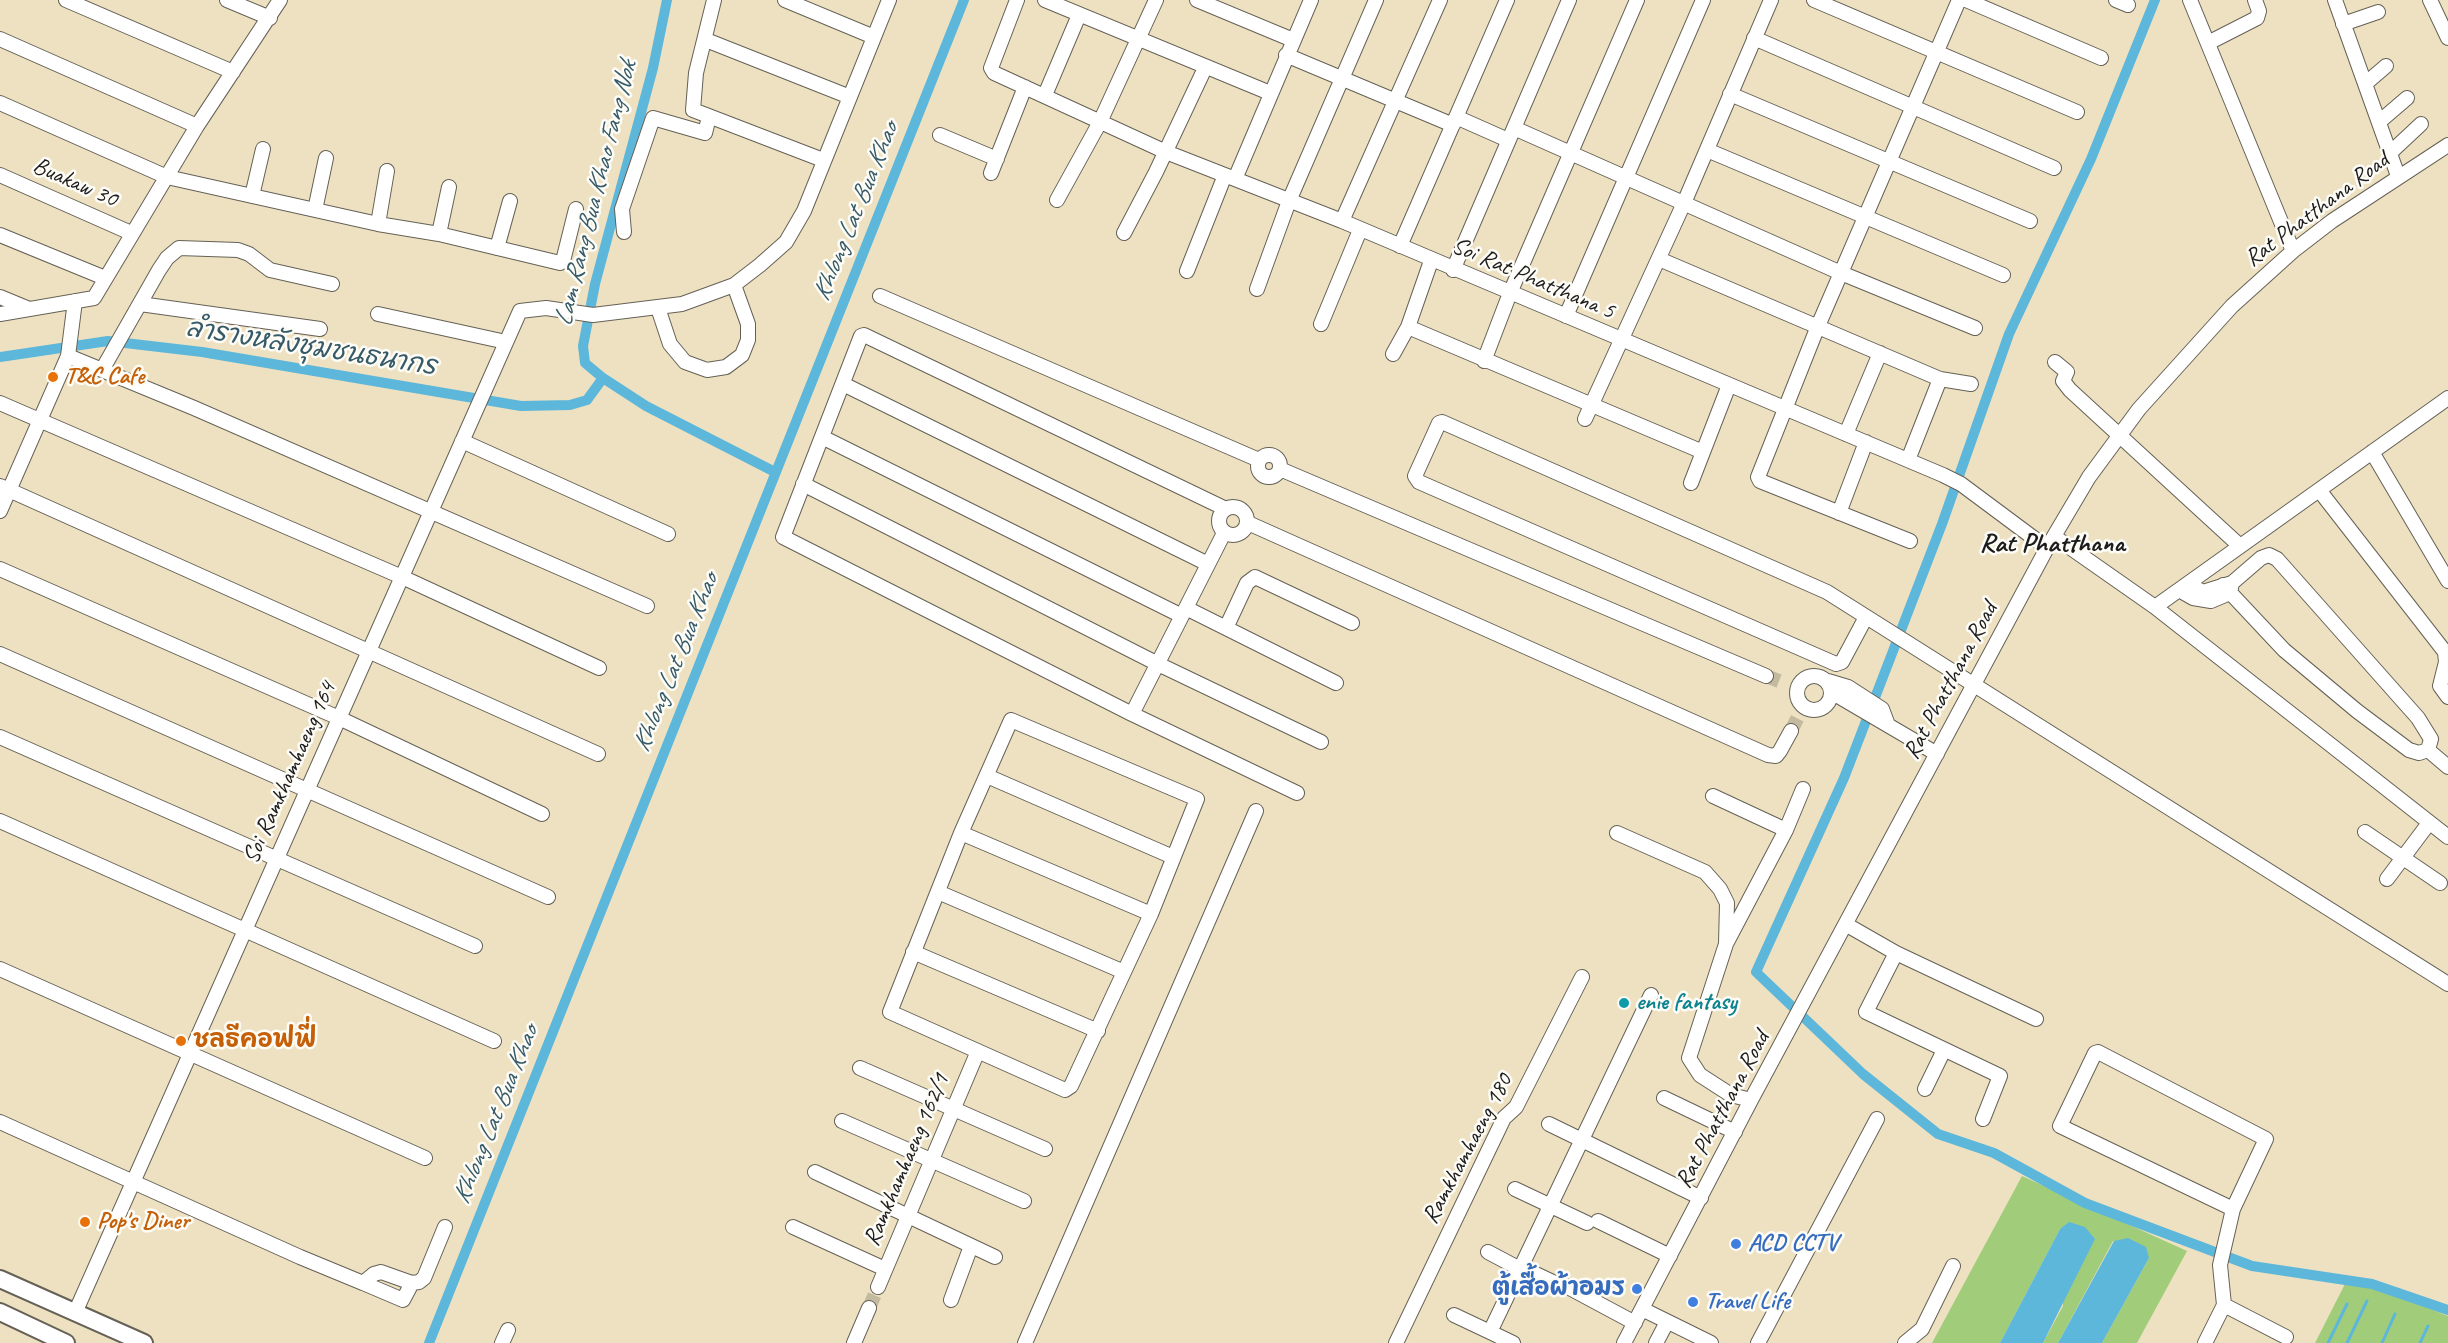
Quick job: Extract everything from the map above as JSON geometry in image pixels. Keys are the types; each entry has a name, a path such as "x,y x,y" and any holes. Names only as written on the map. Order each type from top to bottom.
{"main road":[{"path":"0,1279 144,1343"},
{"path":"0,1312 63,1342"}],"street":[{"path":"66,0 233,72"},
{"path":"227,0 270,18"},
{"path":"0,314 94,298 197,126 280,0"},
{"path":"714,0 706,40 696,73 693,110 823,160"},
{"path":"784,0 874,37"},
{"path":"734,285 748,324 748,340 742,355 726,367 707,370 685,362 670,344 658,308 714,294 734,285 786,242 804,211 889,0"},
{"name":"Soi Rat Phatthana 5","path":"1017,0 991,71 1166,152 1342,221 1431,261 1785,407 1961,484 2154,607 2448,837"},
{"path":"1046,0 1269,93"},
{"path":"1058,200 1100,122 1141,38 1156,0"},
{"path":"1197,0 1293,40"},
{"path":"1187,271 1311,0"},
{"path":"1257,289 1289,201 1376,0"},
{"path":"1342,221 1440,0"},
{"path":"1400,246 1507,0"},
{"path":"1453,270 1569,0"},
{"path":"1484,361 1510,293 1637,0"},
{"path":"1566,316 1702,0"},
{"path":"1585,419 1684,203 1771,0"},
{"path":"1814,0 2078,112"},
{"path":"1910,541 1758,479 1818,326 1864,217 1914,109 1959,0"},
{"path":"1966,0 2101,58"},
{"path":"2190,0 2293,251"},
{"path":"2208,43 2257,18 2259,11 2255,0"},
{"path":"2335,0 2398,176"},
{"path":"2430,0 2448,38"},
{"path":"2343,24 2378,12"},
{"path":"1046,95 1079,15"},
{"path":"0,39 197,126"},
{"path":"1754,39 2054,168"},
{"path":"706,40 850,97"},
{"path":"1286,56 1394,101 1454,121 1511,134 1570,152 1841,273 1975,328"},
{"path":"2365,84 2386,66"},
{"path":"1124,233 1166,152 1205,68"},
{"path":"991,173 1025,87"},
{"path":"1730,94 1889,164 2030,221"},
{"path":"2379,123 2407,98"},
{"path":"0,103 167,177 378,224 439,234 562,263 576,209"},
{"path":"624,232 622,208 653,118 705,133 709,117"},
{"path":"2390,153 2421,124"},
{"path":"940,135 997,159"},
{"name":"Rat Phatthana Road","path":"1624,1343 1751,1100 1790,1032 2051,542 2089,477 2139,409 2232,306 2293,251 2398,176 2448,145"},
{"path":"252,196 262,149"},
{"path":"1707,150 2003,275"},
{"path":"315,210 326,158"},
{"path":"378,224 387,171"},
{"name":"Buakaw 30","path":"0,175 131,233"},
{"path":"439,234 449,187"},
{"path":"497,248 510,201"},
{"path":"1321,324 1360,230"},
{"path":"0,235 105,278"},
{"path":"102,370 167,258 179,248 238,250 249,254 270,270 332,284"},
{"path":"1659,259 1940,379 1971,384"},
{"path":"1393,354 1408,327 1431,261"},
{"path":"880,296 1259,460 1257,468 1261,475 1269,477 1276,475 1280,469 1766,676"},
{"path":"0,297 30,309"},
{"path":"0,511 5,488 40,421 69,351 75,301"},
{"path":"140,304 320,329"},
{"name":"Soi Ramkhamhaeng 164","path":"75,1312 520,311 546,308 588,314 658,308"},
{"path":"378,314 506,342"},
{"path":"1408,327 1703,452"},
{"path":"1248,524 1246,515 1240,509 1226,509 864,335 861,336 783,537 1132,714 1297,793"},
{"path":"69,351 102,370 431,510 647,606"},
{"path":"1846,434 1880,353"},
{"path":"2055,362 2067,372 2063,379 2064,383 2240,546"},
{"path":"1908,460 1940,379"},
{"path":"843,384 1208,564"},
{"path":"1691,483 1729,385"},
{"path":"2154,607 2448,398"},
{"path":"0,403 402,577 599,668"},
{"path":"1866,617 1842,662 1836,664 1419,482 1415,476 1439,423 1442,422 1827,592 2448,984"},
{"path":"822,437 1184,612 1226,628 1336,683"},
{"path":"462,441 668,534"},
{"path":"1839,513 1866,442"},
{"path":"2372,452 2448,581"},
{"path":"803,484 1158,664 1322,742"},
{"path":"5,488 598,754"},
{"path":"2319,490 2445,652 2446,662 2440,686 2448,697"},
{"path":"1226,509 1220,515 1219,525 1224,532 1239,535 1248,524"},
{"path":"1248,524 1768,755 1776,756 1791,731"},
{"path":"1132,714 1224,532"},
{"path":"2184,587 2202,601 2211,601 2261,558 2269,555 2277,559 2418,718 2431,740 2428,750"},
{"path":"0,569 339,718 542,814"},
{"path":"1226,628 1246,583 1255,577 1352,622"},
{"path":"2228,587 2261,627 2305,669 2380,730 2409,750 2420,753 2428,750"},
{"path":"0,654 548,897"},
{"path":"1830,687 1828,705 1816,711 1801,711 1791,686 1804,678 1817,675 1830,687 1848,687 1855,699 1937,754"},
{"path":"1011,720 1197,799 1151,914 1098,1031 1071,1086 1065,1090 890,1012 961,834 1011,720"},
{"path":"0,737 475,946"},
{"path":"2428,750 2448,767"},
{"path":"987,776 1173,857"},
{"path":"1751,1100 1731,1095 1700,1075 1689,1058 1726,944 1786,830 1803,789"},
{"path":"1713,796 1786,830"},
{"path":"1025,1343 1256,812"},
{"path":"0,821 494,1041"},
{"path":"2387,879 2429,823"},
{"path":"2366,832 2440,883"},
{"path":"1617,833 1705,872 1720,889 1727,903 1726,944"},
{"path":"961,834 1151,914"},
{"path":"938,891 1124,972"},
{"path":"1847,925 1896,953 2036,1019"},
{"path":"913,952 1098,1031"},
{"path":"1896,953 1866,1012 2001,1077 1983,1119"},
{"path":"0,969 425,1158"},
{"name":"Ramkhamhaeng 180","path":"1396,1343 1504,1118 1516,1107 1582,977"},
{"path":"1490,1332 1584,1140 1651,994"},
{"path":"1925,1089 1944,1050"},
{"name":"Ramkhamhaeng 162/1","path":"878,1287 978,1051"},
{"path":"2205,1343 2224,1305 2220,1265 2233,1209 2266,1139 2098,1052 2095,1053 2060,1124 2062,1128 2233,1209"},
{"path":"860,1068 1045,1149"},
{"path":"1664,1098 1735,1132"},
{"path":"1758,1343 1876,1119"},
{"path":"842,1121 1024,1201"},
{"path":"0,1122 300,1257 363,1282 381,1272 412,1283 424,1278 445,1227"},
{"path":"1549,1124 1701,1198"},
{"path":"815,1172 995,1257"},
{"path":"1515,1189 1552,1207 1670,1256"},
{"path":"793,1227 885,1269"},
{"path":"951,1300 971,1246"},
{"path":"1488,1252 1562,1285 1635,1323"},
{"path":"1905,1343 1922,1329 1953,1266"},
{"path":"2224,1305 2286,1337"},
{"path":"854,1343 869,1308"},
{"path":"1642,1310 1711,1343"},
{"path":"1454,1315 1513,1343"},
{"path":"1656,1343 1667,1322"}],"green space":[{"path":"2022,1176 2187,1251 2137,1343 2102,1343 2149,1258 2113,1241 2058,1343 2043,1343 2063,1306 2060,1229 2000,1343 1932,1343"},
{"path":"2346,1282 2393,1294 2448,1316 2448,1343 2315,1343"}],"water":[{"path":"2069,1222 2085,1227 2095,1239 2043,1343 2000,1343 2060,1229"},
{"path":"2128,1238 2146,1247 2149,1258 2102,1343 2058,1343 2114,1241"}],"waterway":[{"name":"Lam Rang Bua Khao Fang Nok","path":"667,0 653,68 595,284 583,346 585,363 603,378 646,406 773,471"},
{"name":"Khlong Lat Bua Khao","path":"429,1343 964,0"},
{"path":"2155,0 2091,159 2009,334 1942,524 1844,778 1756,972 1863,1074 1938,1134 1994,1153 2085,1203 2252,1266 2372,1284 2448,1310"},
{"name":"ลำรางหลังชุมชนธนากร","path":"0,357 108,341 202,352 521,406 570,405 587,400 603,378"},
{"path":"2347,1343 2367,1301"},
{"path":"2328,1343 2347,1304"},
{"path":"2382,1343 2395,1314"},
{"path":"2420,1343 2428,1326"}],"tunnel":[{"path":"1766,676 1784,683"},
{"path":"1791,731 1799,715"},
{"path":"869,1308 878,1287"}],"place":[{"name":"T&C Cafe","path":"53,377"},
{"name":"enie fantasy","path":"1624,1003"},
{"name":"ชลธีคอฟฟี่","path":"181,1041"},
{"name":"Pop's Diner","path":"85,1222"},
{"name":"ACD CCTV","path":"1736,1244"},
{"name":"ตู้เสื้อผ้าอมร","path":"1637,1289"},
{"name":"Travel Life","path":"1693,1302"}],"district":[{"name":"Rat Phatthana","path":"2052,544"}]}
